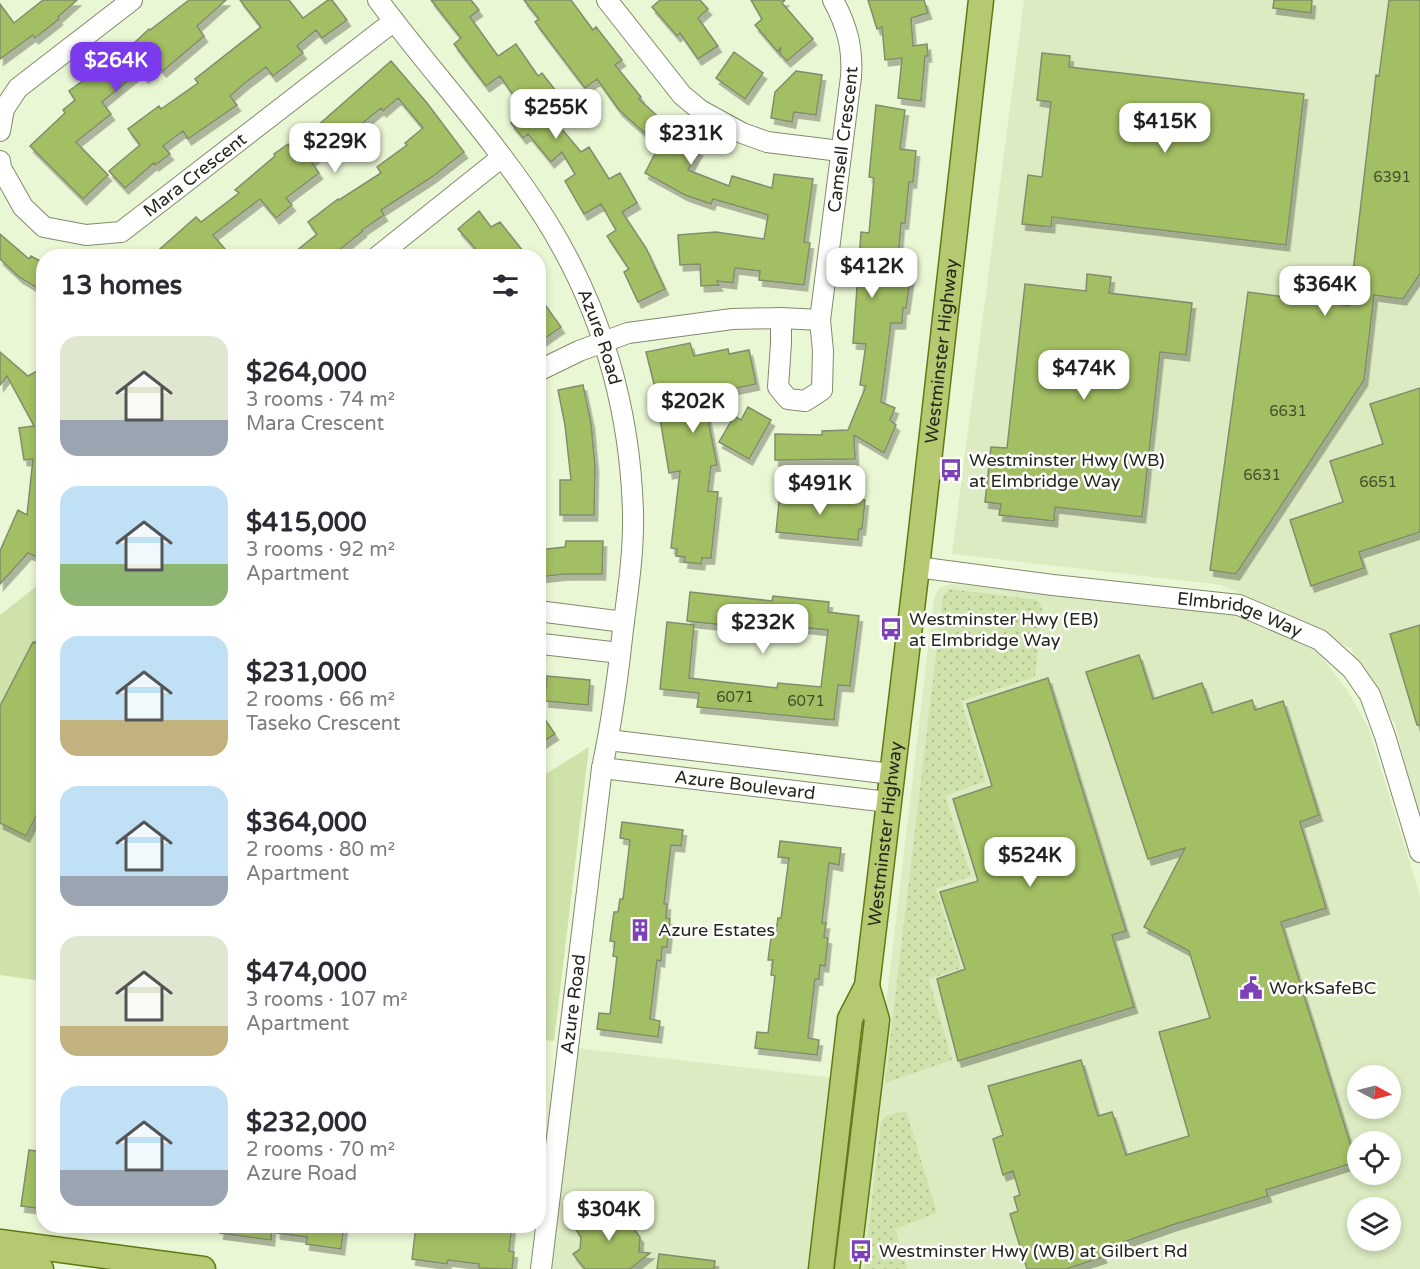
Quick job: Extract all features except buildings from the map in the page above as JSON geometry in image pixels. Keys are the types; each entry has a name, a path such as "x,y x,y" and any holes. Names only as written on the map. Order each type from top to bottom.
{"main road":[{"name":"Westminster Highway","path":"821,1269 850,1019 867,987 918,567 981,0"},
{"name":"Westminster Highway","path":"847,1269 877,1020 867,987"},
{"path":"0,1242 203,1269"},
{"path":"0,1264 41,1269"}],"street":[{"path":"0,130 4,108 18,88 132,0"},
{"name":"Azure Road","path":"378,0 502,158 545,219 575,272 596,318 624,419 631,476 632,551 621,653 602,768 542,1269"},
{"path":"607,0 682,95 700,110 742,133 767,142 840,151"},
{"name":"Camsell Crescent","path":"781,318 778,387 788,399 805,402 822,390 823,351 819,320 851,77 852,53 841,14 833,0"},
{"name":"Mara Crescent","path":"0,161 23,207 44,227 86,235 121,232 394,21"},
{"path":"387,249 502,158"},
{"path":"546,367 569,355 628,333 732,319 819,320"},
{"name":"Elmbridge Way","path":"918,567 1053,585 1239,605 1320,640 1352,669 1370,695 1385,736 1420,852"},
{"path":"546,612 624,622"},
{"path":"546,644 621,653"},
{"path":"608,740 892,774"},
{"name":"Azure Boulevard","path":"602,768 888,802"}],"shaded area":[{"path":"1024,0 1420,0 1420,826 1395,724 1350,648 1222,585 952,554"},
{"path":"953,584 1248,617 1313,645 1347,690 1368,727 1420,896 1420,1269 855,1269 934,597 940,587"},
{"path":"36,587 36,980 0,975 0,615"},
{"path":"949,589 1038,600 1042,609 1035,677 961,701 986,781 945,796 971,876 936,889 961,968 929,979 952,1060 885,1083 943,596"},
{"path":"589,747 554,1041 546,1040 546,774"},
{"path":"576,1048 835,1078 812,1269 551,1269"},
{"path":"906,1111 937,1213 895,1229 907,1269 864,1269 881,1122 886,1116"}],"place":[{"name":"Westminster Hwy (WB) at Elmbridge Way","path":"951,470"},
{"name":"Westminster Hwy (EB) at Elmbridge Way","path":"891,629"},
{"name":"Azure Estates","path":"640,930"},
{"name":"WorkSafeBC","path":"1251,988"},
{"name":"Westminster Hwy (WB) at Gilbert Rd","path":"861,1251"}]}
